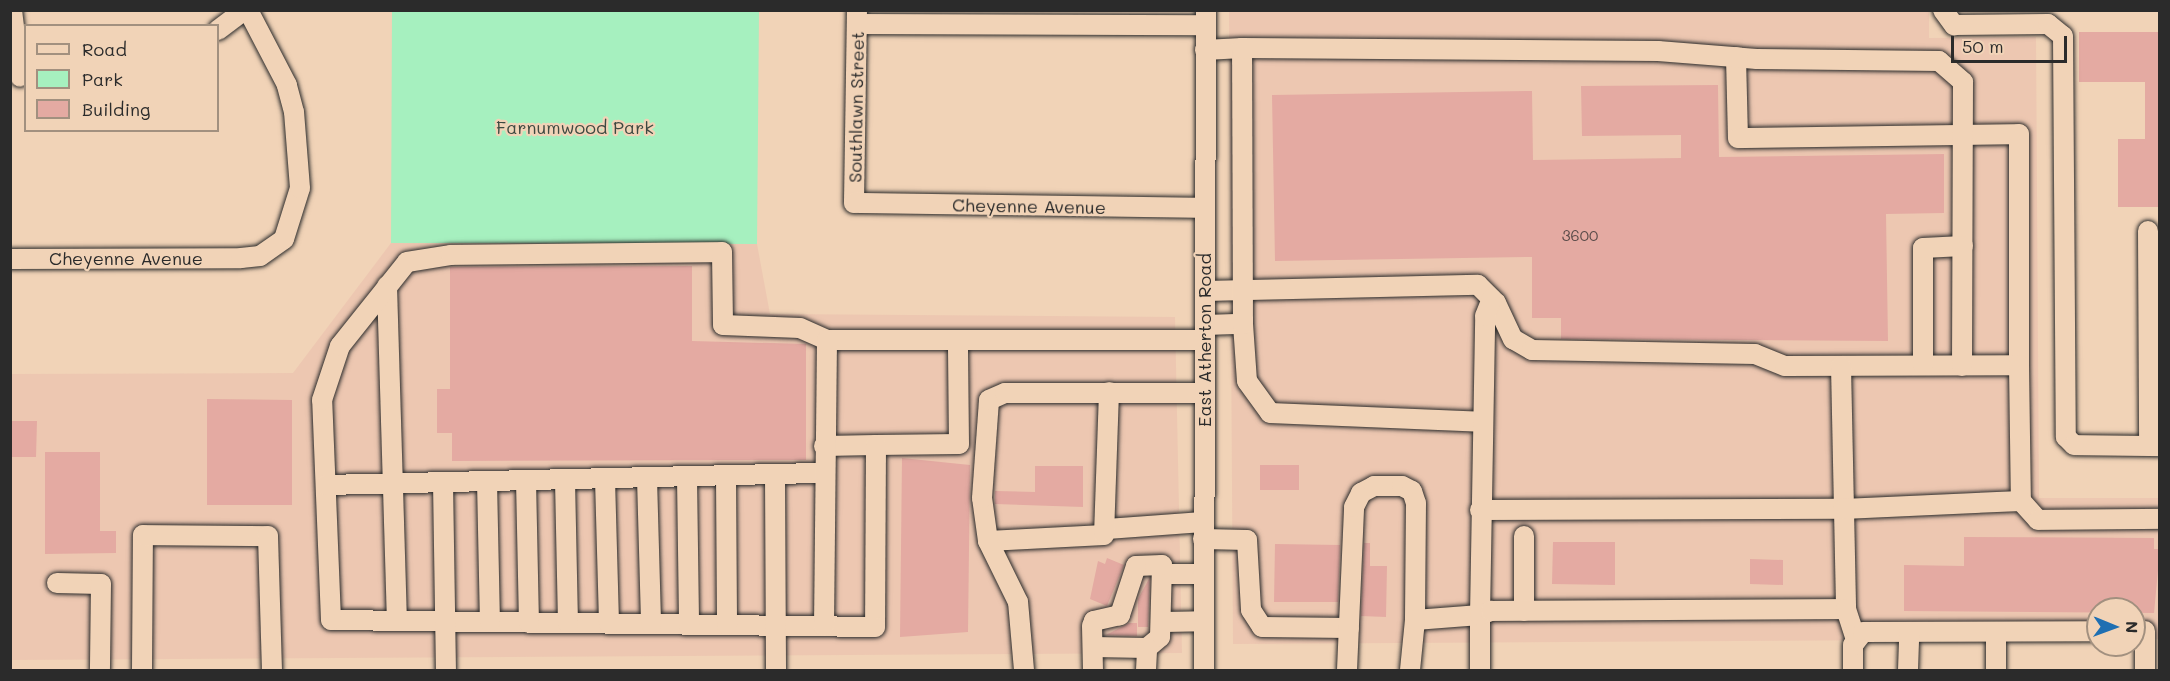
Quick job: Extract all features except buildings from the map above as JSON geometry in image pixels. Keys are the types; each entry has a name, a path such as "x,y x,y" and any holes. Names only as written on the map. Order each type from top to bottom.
{"street":[{"path":"12,10 19,77"},
{"path":"219,29 247,10"},
{"name":"Cheyenne Avenue","path":"10,259 241,258 260,256 284,239 300,188 297,132 287,85 247,10"},
{"path":"1943,10 1954,25 2048,24 2063,36 2066,437 2074,445 2154,446 2148,231"},
{"path":"857,17 1206,18"},
{"name":"Southlawn Street","path":"854,203 857,17"},
{"name":"East Atherton Road","path":"1204,670 1206,18"},
{"path":"1242,48 1242,287 1247,381 1270,413 1481,422"},
{"path":"1205,50 1242,48 1658,51 1736,57 1940,61 1963,82 1962,366"},
{"path":"1736,57 1738,138 2019,134 2021,501 2038,520 2160,519"},
{"name":"Cheyenne Avenue","path":"854,203 1204,208"},
{"path":"1923,365 1923,248 1963,246"},
{"path":"876,445 875,627 332,620 322,400 340,346 407,262 451,255 722,252 723,325 800,328 827,340 958,343 1205,333 1243,324"},
{"path":"1205,291 1242,287 1478,285 1492,299 1513,339 1532,350 1755,354 1785,366 2019,365"},
{"path":"387,286 396,484 397,621"},
{"path":"1480,670 1481,422 1485,316 1492,299"},
{"path":"824,626 824,446 827,340"},
{"path":"824,446 959,444 958,343"},
{"path":"1841,366 1846,609 1855,637 1853,670"},
{"path":"988,542 1099,539 1107,529 1109,392"},
{"path":"1024,670 1023,635 1018,602 988,542 982,498 989,400 1005,393 1204,393"},
{"path":"326,485 824,473"},
{"path":"776,475 776,670"},
{"path":"726,476 728,625"},
{"path":"687,477 688,625"},
{"path":"606,478 609,624"},
{"path":"647,478 651,624"},
{"path":"526,480 529,623"},
{"path":"565,480 568,623"},
{"path":"487,481 490,622"},
{"path":"443,482 446,670"},
{"path":"1347,670 1354,507 1361,493 1374,486 1402,486 1412,491 1416,502 1415,620 1410,670"},
{"path":"1480,510 1843,509 2021,501"},
{"path":"1107,529 1203,530 1247,540 1251,610 1263,627 1349,628"},
{"path":"142,670 143,535 268,536 272,670"},
{"path":"1524,536 1524,611"},
{"path":"1093,647 1147,648 1160,637 1164,622 1165,574 1162,565 1134,568 1120,615 1098,618 1092,626 1093,670"},
{"path":"1165,574 1203,574"},
{"path":"57,583 100,584 100,670"},
{"path":"1415,620 1524,611 1846,609"},
{"path":"1164,622 1203,621"},
{"path":"1855,637 1909,632 2086,631"},
{"path":"1908,670 1909,632"},
{"path":"1996,632 1996,670"},
{"path":"1146,670 1147,648"}],"shaded area":[{"path":"1929,10 1929,38 2036,37 2039,498 2159,498 2159,639 2146,639 2146,597 2086,597 2086,639 1233,644 1229,11"},
{"path":"391,243 757,244 770,314 1175,317 1182,653 11,660 10,374 293,373"}],"green space":[{"name":"Farnumwood Park","path":"392,11 759,11 757,244 391,243"}]}
